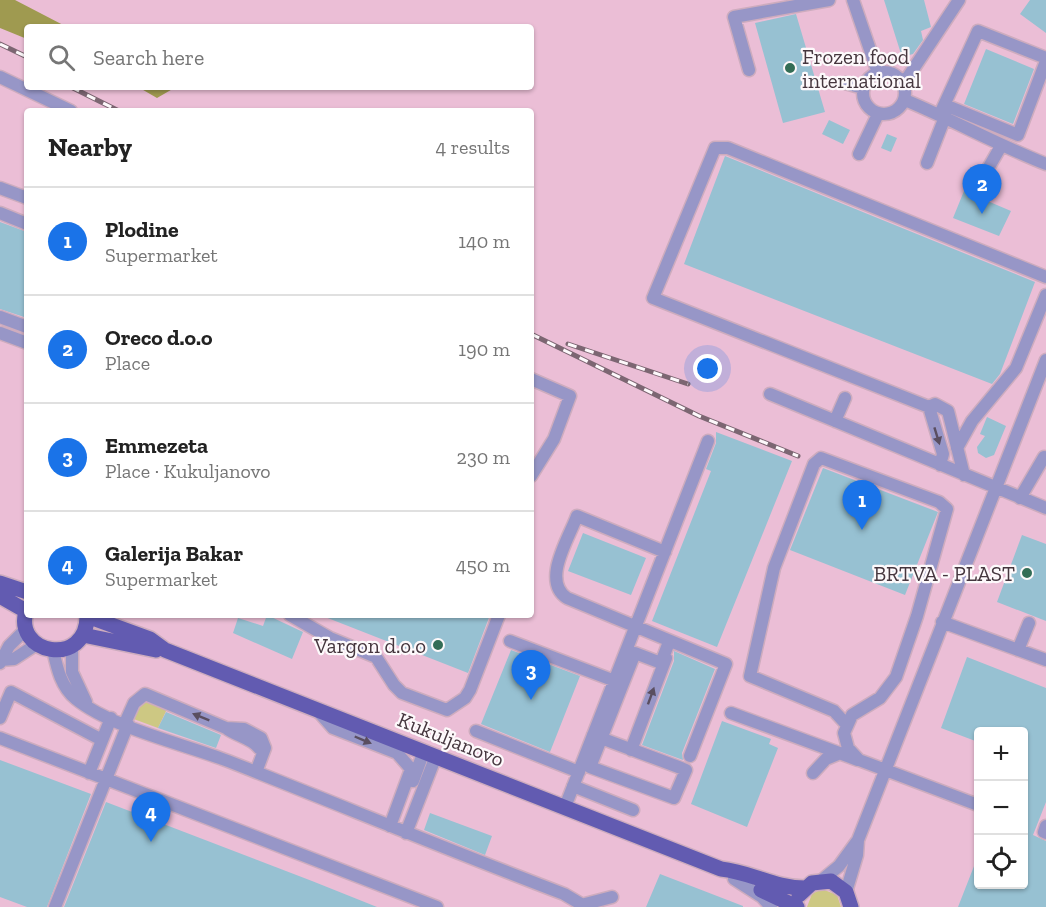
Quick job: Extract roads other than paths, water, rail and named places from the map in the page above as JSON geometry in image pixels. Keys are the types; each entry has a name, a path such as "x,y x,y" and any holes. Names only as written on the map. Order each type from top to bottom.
{"main road":[{"path":"0,583 24,591"},
{"path":"0,596 24,608"},
{"path":"26,618 26,628 37,644 53,651 77,641 112,639 148,649 165,650"},
{"path":"77,641 86,618"},
{"path":"92,618 150,639 165,650"},
{"name":"Kukuljanovo","path":"165,650 721,869 734,879 781,897 797,907 798,898 805,888"},
{"name":"Kukuljanovo","path":"721,869 737,870 786,888 805,888"},
{"path":"805,888 822,880 839,885 850,903"}],"street":[{"path":"749,70 734,17 829,0"},
{"path":"853,0 878,73"},
{"path":"902,81 908,76 959,0"},
{"path":"905,100 943,112 1018,135 1046,60 978,31 943,112 927,163"},
{"path":"878,73 891,73 902,81 905,87 905,100 896,111 878,114 865,103 863,88 866,82 878,73"},
{"path":"0,77 24,88"},
{"path":"845,83 863,88"},
{"path":"27,90 65,108"},
{"path":"943,112 1001,146 1046,164"},
{"path":"859,154 878,114"},
{"path":"982,179 1001,146"},
{"path":"964,475 948,411 935,404 929,407 653,298 715,148 728,148 1046,277"},
{"path":"0,188 24,194"},
{"path":"0,213 24,223"},
{"path":"957,448 972,421 1016,368 1046,295"},
{"path":"0,317 24,325"},
{"path":"0,333 23,341"},
{"path":"822,880 839,866 858,840 1046,360"},
{"path":"534,380 570,396 554,439 534,471"},
{"path":"770,394 995,489 1046,508"},
{"path":"835,421 845,398"},
{"path":"929,407 943,454 940,465"},
{"path":"598,737 686,770 674,798 590,767 598,737 615,681 708,441"},
{"path":"1020,498 1044,457"},
{"path":"846,724 834,711 750,676 774,568 814,464 821,458 939,502 947,509 917,616 896,677 884,694 855,713 846,724 846,743 859,760"},
{"path":"665,552 578,516 556,574 558,590 567,598 726,664 690,756"},
{"path":"295,618 330,638 376,657 394,685 402,693 447,710 460,703 470,690 498,618"},
{"path":"942,622 1046,660"},
{"path":"1018,650 1029,623"},
{"path":"26,628 2,656 14,659 37,644"},
{"path":"77,641 72,672 88,706"},
{"path":"510,641 615,681"},
{"path":"565,807 635,653 661,663 670,642"},
{"path":"632,750 670,642"},
{"path":"53,651 58,672 76,699 111,718 256,772 585,906 612,897"},
{"path":"0,718 11,692 102,740"},
{"path":"55,907 134,703 145,694 226,728 244,729 261,738 265,748 256,772"},
{"path":"315,708 333,728 397,753 411,769 401,831"},
{"path":"730,712 974,803"},
{"path":"89,773 111,718"},
{"path":"476,731 579,772"},
{"path":"0,738 437,907"},
{"path":"813,773 826,759 838,754"},
{"path":"401,831 434,755"},
{"path":"401,831 434,755"},
{"path":"573,786 633,810"},
{"path":"1046,826 1046,832"},
{"path":"850,903 858,840"},
{"path":"734,879 762,897 771,907"}],"railway":[{"path":"0,44 24,56"},
{"path":"77,90 113,108"},
{"path":"534,335 699,416 798,456"},
{"path":"568,344 688,384"}],"place":[{"name":"Frozen food international","path":"790,68"},
{"name":"Oreco d.o.o","path":"982,214"},
{"name":"Plodine","path":"862,530"},
{"name":"BRTVA - PLAST","path":"1027,573"},
{"name":"Vargon d.o.o","path":"438,645"},
{"name":"Emmezeta","path":"531,700"},
{"name":"Galerija Bakar","path":"151,842"}]}
